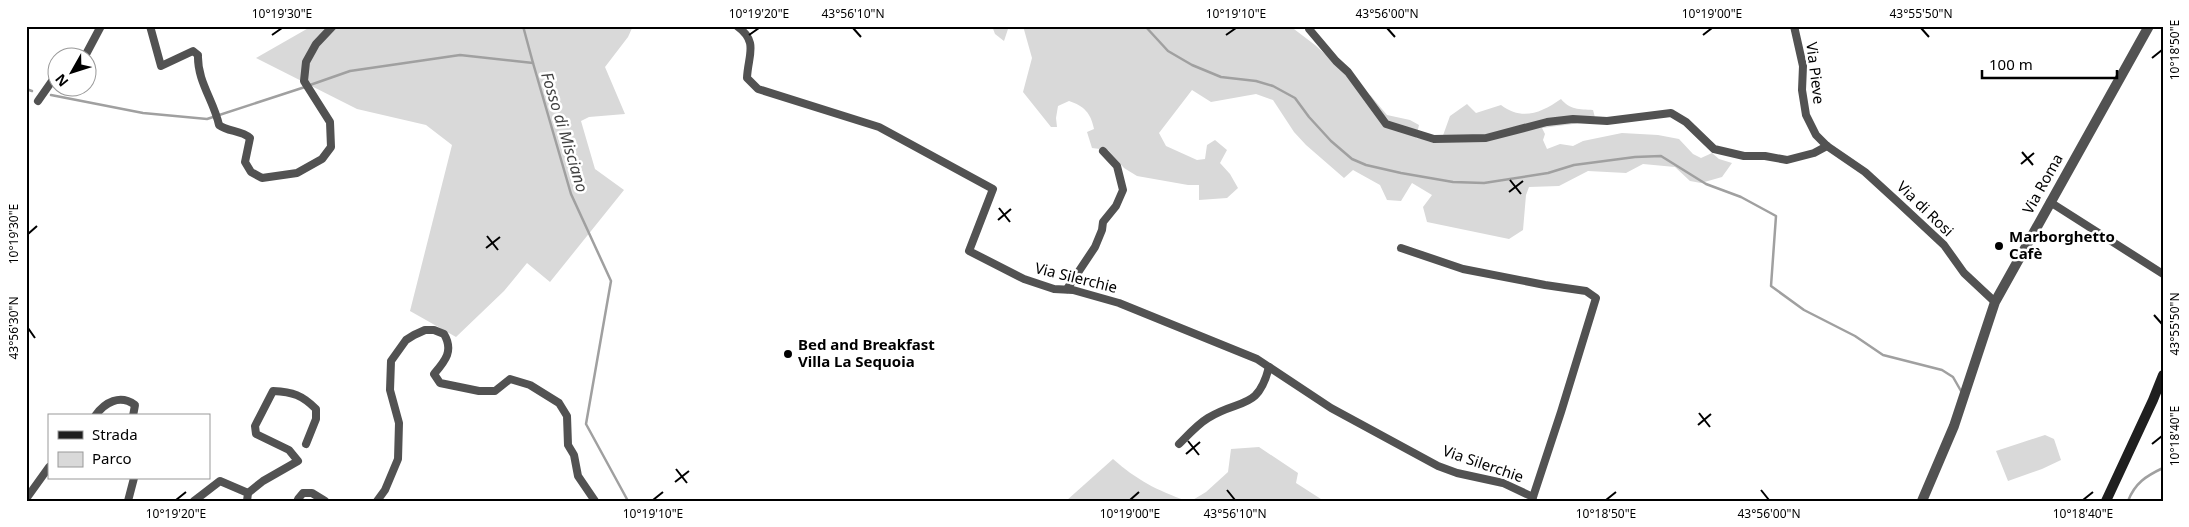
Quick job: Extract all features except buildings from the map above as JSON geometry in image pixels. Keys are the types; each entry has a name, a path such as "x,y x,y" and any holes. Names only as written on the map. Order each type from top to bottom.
{"main road":[{"path":"2106,501 2154,400 2163,375"}],"street":[{"path":"89,48 101,26"},
{"path":"150,26 161,66 193,51 198,55 200,77 216,112 219,125 225,130 245,134 250,138 245,162 251,172 262,178 297,173 322,159 330,147 330,122 304,81 306,62 316,44 333,26"},
{"name":"Via Silerchie","path":"737,26 750,38 746,78 758,89 879,127 993,189 969,250 1024,279 1054,289 1067,289 1138,309 1257,359 1331,408 1438,466 1457,473 1503,483 1534,499"},
{"path":"1310,26 1309,29 1348,72 1386,124 1434,139 1486,138 1547,122 1573,119 1607,121 1671,113 1686,122 1714,149 1744,156 1765,156 1787,160 1814,153 1827,146"},
{"name":"Via Pieve","path":"1794,26 1802,66 1802,90 1806,115 1816,135 1827,146"},
{"name":"Via Roma","path":"1922,501 1954,426 1995,302 2149,26"},
{"path":"38,101 48,87"},
{"name":"Via di Rosi","path":"1827,146 1865,172 1908,211 1944,245 1964,273 1995,302"},
{"path":"1067,289 1095,247 1103,222 1116,206 1123,190 1117,166 1103,151"},
{"path":"2050,202 2163,274"},
{"path":"1401,248 1463,268 1545,285 1586,290 1596,298 1534,499"},
{"path":"377,501 385,490 398,459 398,423 390,390 391,361 406,340 425,330 434,330 444,334 449,343 448,356 434,374 440,384 479,391 495,391 510,379 530,385 559,403 567,416 568,445 574,455 578,476 595,501"},
{"path":"1180,444 1206,419 1234,406 1244,404 1261,391 1269,367"},
{"path":"194,501 220,481 248,497 263,481 298,460 288,450 256,434 255,426 273,391 286,392 305,398 316,409 316,419 306,444"},
{"path":"96,414 100,409 114,400 128,400 135,405 133,414"},
{"path":"26,499 48,468"},
{"path":"128,501 133,480"},
{"path":"299,501 298,499 303,493 312,493 325,501"}],"green space":[{"path":"312,26 633,26 628,37 605,67 625,114 589,117 581,121 595,169 624,190 550,282 527,263 504,291 456,337 410,311 452,145 426,125 357,109 256,58"},
{"path":"992,26 1009,26 1004,41 995,34"},
{"path":"1023,26 1290,26 1315,45 1371,96 1387,115 1410,120 1419,125 1416,138 1441,141 1450,116 1467,104 1476,113 1501,105 1516,113 1524,114 1539,111 1561,99 1571,107 1593,110 1596,121 1542,128 1545,134 1543,140 1547,149 1560,144 1573,146 1583,141 1622,133 1658,135 1679,139 1693,154 1701,158 1712,153 1719,159 1732,163 1722,177 1701,183 1690,181 1675,167 1643,164 1626,173 1588,171 1559,186 1529,187 1526,195 1523,230 1509,239 1427,222 1423,207 1432,195 1412,183 1401,201 1387,200 1380,185 1353,170 1344,178 1294,132 1273,100 1256,94 1211,102 1192,90 1159,133 1166,146 1197,160 1205,159 1207,145 1215,140 1227,150 1220,163 1230,174 1238,188 1227,198 1199,200 1199,185 1188,185 1137,176 1124,168 1108,150 1092,148 1087,132 1094,129 1089,114 1074,103 1069,101 1058,106 1057,127 1051,127 1023,92 1032,58"},
{"path":"2045,435 2054,439 2061,460 2008,481 1996,451"},
{"path":"1259,447 1298,473 1296,483 1324,501 1191,501 1206,492 1228,472 1231,449"},
{"path":"1113,459 1147,484 1187,501 1066,501"}],"waterway":[{"path":"523,26 533,63"},
{"path":"1145,26 1168,51 1192,65 1221,77 1256,81 1273,86 1295,98 1331,141 1352,159 1366,165 1453,182 1484,183 1548,173 1574,165 1635,157 1661,156 1706,184 1741,197 1776,216 1771,286 1804,310 1855,336 1883,355 1942,370 1953,377 1961,391"},
{"name":"Fosso di Misciano","path":"310,85 350,71 460,55 533,63 571,194 611,281 586,424 628,501"},
{"name":"Fosso di Misciano","path":"66,98 143,113 207,119 305,87"},
{"name":"Fosso di Misciano","path":"26,89 32,91"},
{"path":"2128,501 2134,489 2142,481 2163,468"}],"place":[{"name":"Marborghetto Cafè","path":"1999,246"},
{"name":"Bed and Breakfast Villa La Sequoia","path":"788,354"}]}
